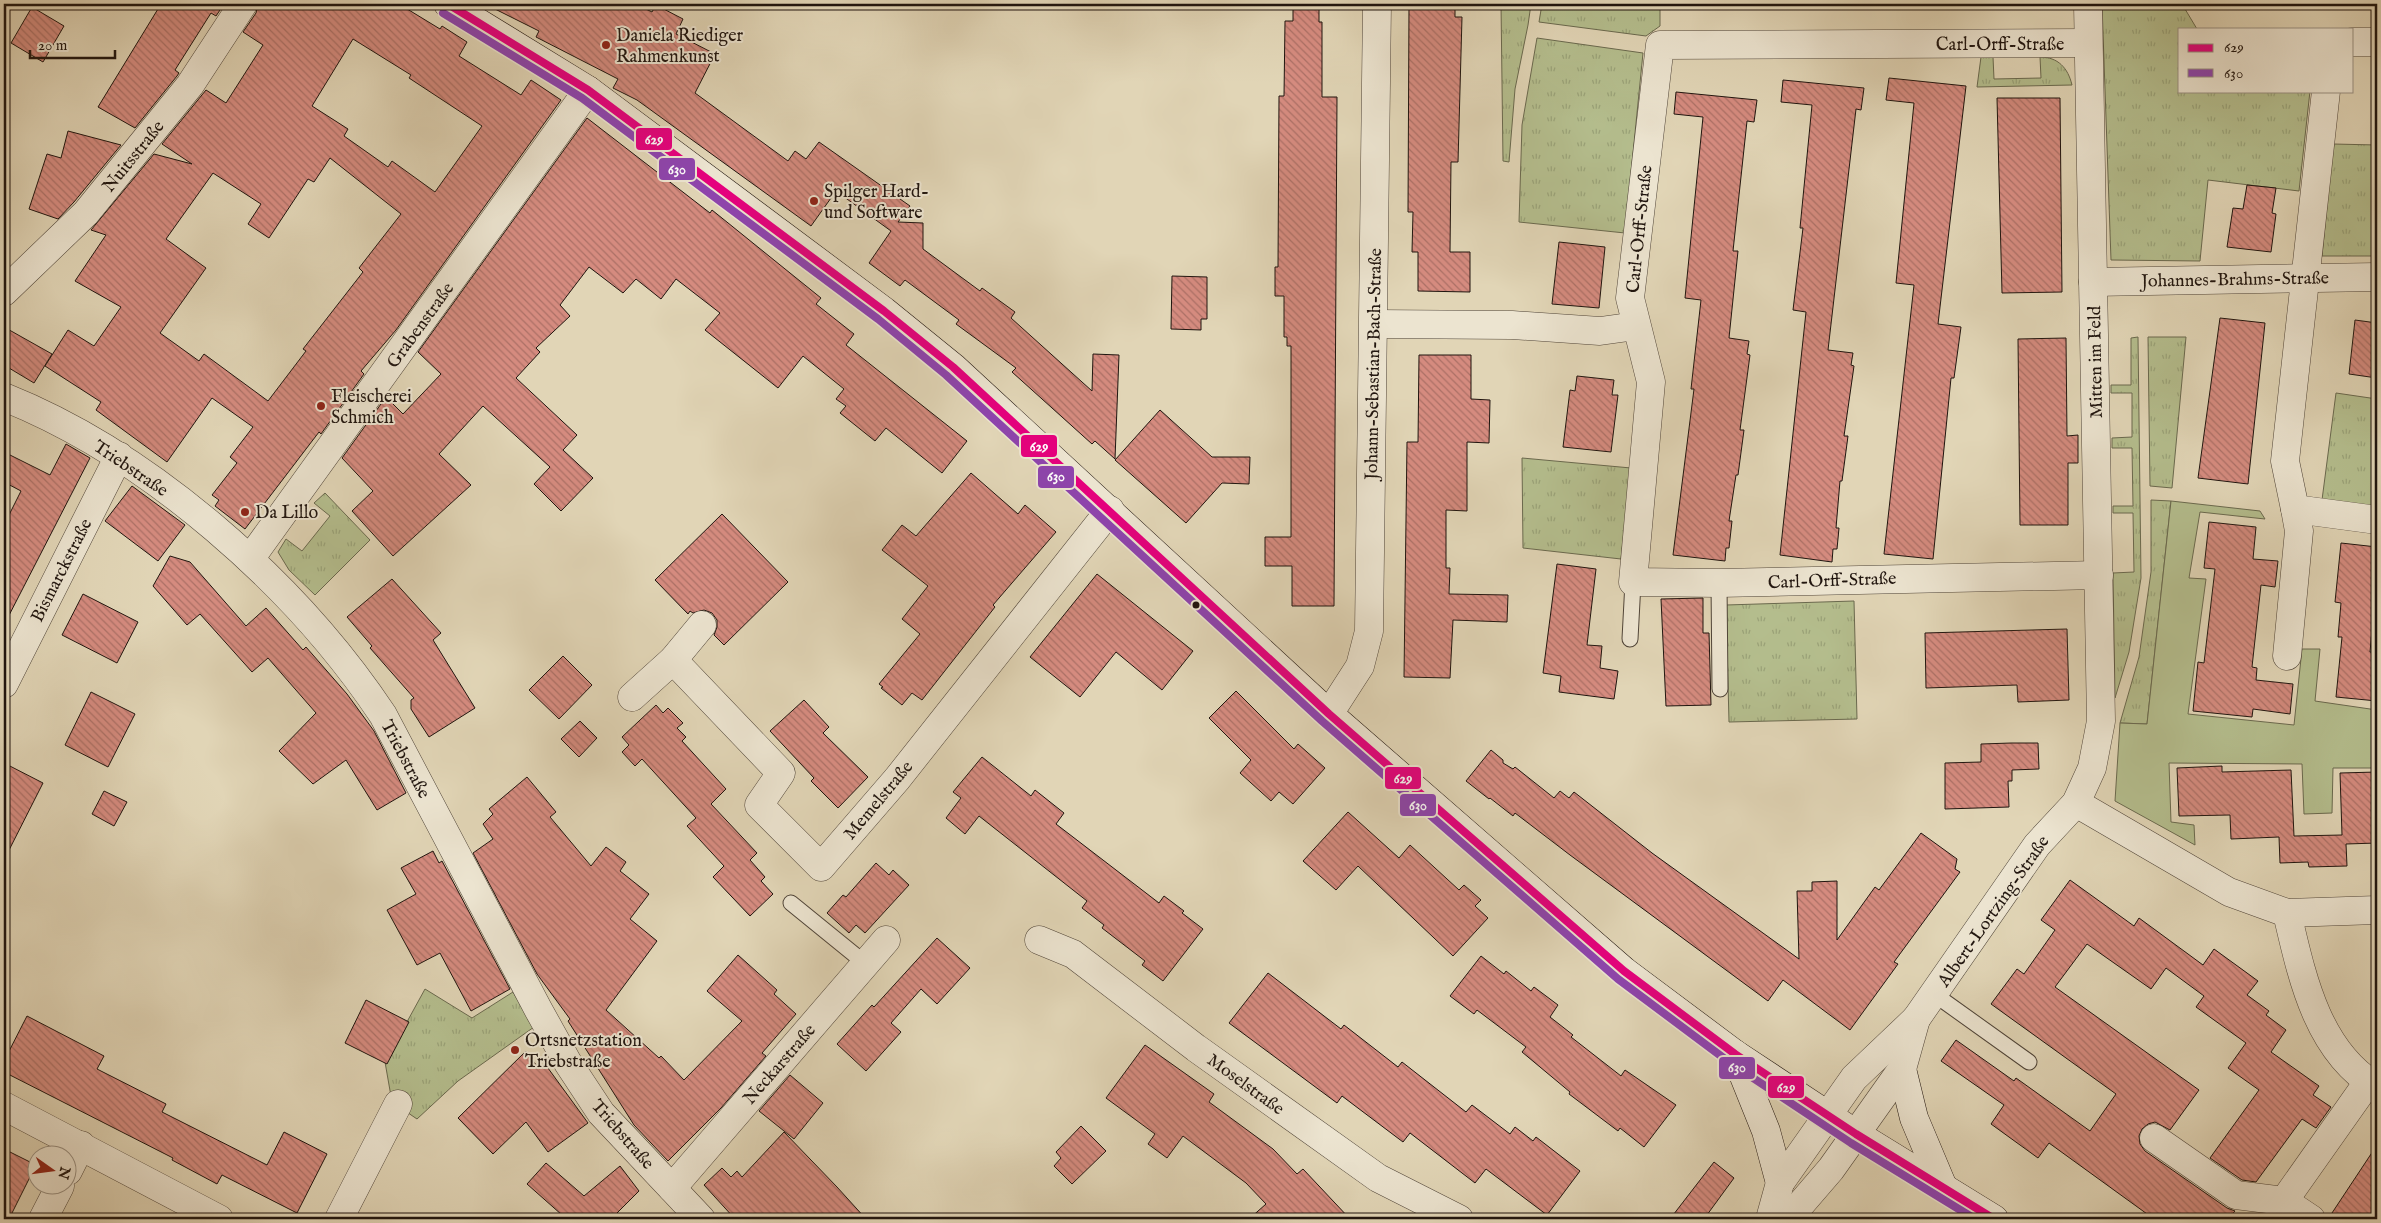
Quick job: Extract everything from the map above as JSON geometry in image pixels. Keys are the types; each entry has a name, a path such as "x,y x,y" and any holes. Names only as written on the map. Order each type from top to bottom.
{"street":[{"name":"Nuitsstraße","path":"4,292 86,214 190,84 243,4"},
{"path":"448,4 588,90 884,311 954,367 1329,714 1624,971 1735,1054 1856,1134 1994,1219"},
{"name":"Johann-Sebastian-Bach-Straße","path":"1329,714 1360,666 1369,631 1377,4"},
{"name":"Mitten im Feld","path":"2088,4 2101,721"},
{"path":"2354,42 2377,42"},
{"name":"Carl-Orff-Straße","path":"2088,43 1660,45 1630,298 1651,382 1633,582 1719,583 2099,574"},
{"name":"Grabenstraße","path":"250,559 588,90"},
{"path":"2287,656 2299,531 2285,461 2326,92"},
{"name":"Johannes-Brahms-Straße","path":"2093,282 2377,277"},
{"path":"1374,324 1512,324 1600,331 1636,326"},
{"name":"Triebstraße","path":"4,397 54,419 119,456 154,480 250,559 301,611 359,679 383,714 533,1001 568,1063 602,1113 701,1219"},
{"name":"Bismarckstraße","path":"4,684 119,456"},
{"path":"2295,508 2377,520"},
{"name":"Memelstraße","path":"672,660 781,773 759,805 821,867 897,778 1110,510"},
{"path":"632,696 672,660 702,625"},
{"name":"Albert-Lortzing-Straße","path":"1780,1182 1854,1078 1916,1020 2037,845 2076,803 2092,768 2101,721"},
{"path":"2076,803 2230,892 2287,913 2377,910"},
{"path":"2284,1201 2373,1084 2337,1051 2316,1015 2300,970 2287,913"},
{"name":"Neckarstraße","path":"672,1188 886,940"},
{"name":"Moselstraße","path":"1038,940 1073,954 1196,1048 1378,1178 1459,1219"},
{"name":"Albert-Lortzing-Straße","path":"1788,1219 1831,1169 1902,1069 1916,1020"},
{"path":"1735,1054 1766,1131 1780,1182 1770,1219"},
{"path":"1902,1069 1914,1118 1943,1188"},
{"path":"339,1219 398,1104"},
{"path":"4,1106 219,1219"},
{"path":"2154,1138 2236,1195 2284,1201 2311,1219"},
{"path":"78,1151 81,1145"},
{"path":"43,1219 55,1196"}],"lane":[{"path":"1630,639 1633,582"},
{"path":"1719,583 1720,688"},
{"path":"791,903 866,964"},
{"name":"Albert-Lortzing-Straße","path":"1934,994 2029,1062"}],"green space":[{"path":"1501,4 1531,4 1515,89 1509,162 1503,161"},
{"path":"1542,4 1660,4 1660,26 1646,36 1539,22"},
{"path":"2102,4 2182,4 2196,28 2178,28 2178,92 2310,92 2299,191 2208,180 2200,261 2111,260"},
{"path":"1537,38 1643,53 1625,233 1519,222 1522,125"},
{"path":"1981,57 1993,57 1994,79 2041,78 2040,57 2052,59 2065,69 2072,85 1977,87"},
{"path":"2333,144 2377,145 2377,256 2322,256"},
{"path":"2138,337 2141,578 2129,652 2115,698 2113,573 2134,572 2133,513 2113,513 2113,506 2133,506 2132,448 2112,448 2112,438 2132,437 2132,393 2111,393 2111,385 2131,385 2131,338"},
{"path":"2148,337 2186,337 2172,488 2150,486"},
{"path":"2336,393 2377,399 2377,508 2322,500"},
{"path":"1522,458 1631,468 1621,559 1523,548"},
{"path":"325,493 370,540 315,595 289,570 278,552 286,539 302,551 330,516 314,503"},
{"path":"2151,500 2171,501 2147,724 2120,723 2139,657 2151,572"},
{"path":"2171,501 2260,511 2265,519 2200,512 2189,578 2206,579 2188,714 2294,725 2302,649 2320,649 2315,701 2377,710 2377,768 2333,768 2332,813 2304,814 2302,764 2169,763 2171,822 2194,825 2195,845 2115,801 2120,723 2147,724"},
{"path":"1854,601 1857,719 1729,722 1726,605"},
{"path":"425,989 472,1018 513,992 534,1027 458,1081 417,1119 392,1102 385,1062"}],"building":[{"path":"161,4 224,4 216,16 211,13 175,70 179,73 135,128 98,107"},
{"path":"258,4 399,4 440,29 442,26 467,42 459,56 521,95 531,80 561,100 396,330 361,371 364,374 321,434 319,432 245,529 215,506 219,500 212,495 237,463 230,457 253,427 212,398 167,462 96,410 101,402 45,366 68,330 94,346 121,307 75,281 106,235 91,230 154,154 192,164 162,144 206,90 226,103 263,45 243,32 256,13","holes":["353,39 411,75 409,78 482,126 435,192 392,161 388,167 344,136 348,129 312,106","330,158 401,214 359,268 363,272 303,349 306,351 268,401 204,354 199,361 160,333 206,268 166,239 213,173 261,204 248,224 269,238 308,179 314,182"]},
{"path":"485,4 636,4 652,12 656,5 683,19 676,34 715,54 695,93 788,161 795,151 806,159 819,142 910,206 898,222 923,223 923,249 980,291 982,288 1015,312 1011,318 1092,391 1093,354 1119,355 1115,459 1095,441 1092,444 1012,372 1016,368 956,324 959,320 905,280 900,286 869,263 891,231 836,191 811,226 637,100 613,88 618,79 536,37 539,31"},
{"path":"1409,4 1455,4 1455,17 1462,17 1458,162 1451,162 1450,252 1470,252 1470,292 1418,291 1418,252 1412,252 1413,212 1408,212"},
{"path":"32,7 64,26 43,62 11,43"},
{"path":"1293,7 1319,7 1319,22 1322,22 1322,97 1337,97 1334,606 1292,606 1292,566 1265,566 1265,537 1291,537 1291,346 1287,346 1287,337 1284,337 1284,296 1275,296 1275,267 1278,267 1279,96 1284,96 1285,21 1293,21"},
{"path":"1889,78 1966,86 1938,324 1961,327 1954,378 1951,378 1933,559 1884,554 1914,285 1896,283 1914,103 1886,100"},
{"path":"1783,80 1864,88 1861,110 1856,109 1828,350 1853,353 1851,365 1854,366 1844,436 1848,436 1842,481 1840,481 1836,528 1839,528 1837,549 1833,549 1832,562 1780,555 1806,312 1793,310 1803,228 1800,228 1812,105 1781,102"},
{"path":"1676,92 1757,100 1754,122 1747,121 1733,251 1738,251 1729,338 1749,341 1747,354 1750,355 1740,430 1744,430 1729,521 1732,521 1729,548 1726,548 1725,561 1673,555 1694,389 1691,389 1701,300 1685,298 1703,117 1674,114"},
{"path":"1997,98 2060,98 2062,292 2002,293"},
{"path":"587,118 710,213 712,210 821,298 816,304 854,334 846,345 967,441 942,473 886,428 875,441 840,413 846,406 836,399 844,389 803,356 778,388 705,330 720,313 676,279 661,299 636,279 623,293 589,267 560,305 570,316 536,348 540,352 516,378 577,435 563,450 593,478 561,511 534,484 550,467 483,406 439,454 471,485 393,556 352,511 373,491 342,458 386,397 403,414 441,374 418,352"},
{"path":"68,131 121,145 58,219 29,209 47,154 61,158"},
{"path":"2247,185 2276,188 2272,213 2276,214 2271,252 2227,247 2233,208 2243,209"},
{"path":"1559,242 1605,247 1599,308 1552,304"},
{"path":"1172,276 1207,277 1207,319 1201,319 1201,330 1171,329"},
{"path":"2220,318 2265,323 2248,484 2198,478"},
{"path":"2355,320 2377,323 2377,378 2349,374"},
{"path":"4,327 52,354 34,383 4,365"},
{"path":"2066,338 2067,436 2078,435 2078,463 2068,463 2068,525 2020,525 2018,339"},
{"path":"1419,355 1471,355 1471,399 1490,400 1489,443 1467,442 1467,511 1446,510 1446,568 1450,568 1449,594 1508,595 1507,622 1453,620 1450,678 1404,677 1407,442 1418,442"},
{"path":"1577,376 1614,380 1612,395 1618,395 1611,452 1563,447 1570,390 1575,391"},
{"path":"1160,410 1212,457 1250,457 1249,484 1222,483 1186,523 1115,460"},
{"path":"66,444 90,458 4,625 4,525 21,491 4,482 4,452 50,475"},
{"path":"971,473 1018,514 1025,505 1056,532 993,605 995,607 922,700 912,693 902,705 881,688 883,687 879,684 920,634 902,619 928,586 882,550 902,525 916,536"},
{"path":"132,486 185,525 158,561 105,521"},
{"path":"722,514 788,582 724,645 714,635 717,620 712,613 704,610 693,613 690,611 688,614 655,580"},
{"path":"2209,522 2256,527 2253,559 2278,561 2275,587 2261,585 2252,667 2257,668 2256,680 2293,684 2290,714 2253,709 2252,717 2193,711 2198,662 2204,663 2215,569 2204,568"},
{"path":"2341,543 2377,547 2377,607 2374,607 2370,652 2377,653 2377,701 2336,697 2342,637 2338,637 2341,603 2335,602"},
{"path":"170,556 190,562 246,626 266,608 303,650 306,647 347,694 374,731 406,793 377,810 346,760 313,784 279,751 316,713 268,658 252,672 200,614 187,625 153,586"},
{"path":"1557,564 1596,569 1587,645 1602,646 1600,668 1618,671 1614,699 1559,692 1561,676 1543,673"},
{"path":"1097,574 1193,651 1162,690 1116,652 1080,697 1030,657"},
{"path":"392,579 441,633 433,640 475,708 429,737 411,709 411,700 414,698 370,648 372,646 347,617"},
{"path":"83,594 138,622 117,663 62,635"},
{"path":"1703,598 1703,633 1709,633 1711,705 1666,706 1661,599"},
{"path":"2067,629 2069,700 2018,702 2017,685 1926,688 1925,633"},
{"path":"563,656 592,685 559,719 529,690"},
{"path":"1236,691 1294,749 1298,744 1325,768 1293,804 1279,792 1271,801 1240,773 1251,760 1209,718"},
{"path":"91,692 135,714 108,767 65,745"},
{"path":"804,700 829,727 823,733 868,777 838,808 811,781 814,778 770,731"},
{"path":"656,705 663,713 668,708 683,723 677,728 686,737 682,741 726,789 711,804 757,853 750,860 765,877 761,881 773,894 750,916 713,877 724,866 687,826 696,818 642,759 635,766 622,752 629,745 622,737"},
{"path":"580,721 597,738 579,757 561,739"},
{"path":"2038,743 2039,769 2012,770 2012,781 2008,781 2009,807 1945,809 1945,763 1981,762 1981,744"},
{"path":"1491,750 1503,760 1503,763 1513,769 1515,767 1554,798 1560,791 1569,798 1574,792 1652,853 1799,959 1797,891 1812,891 1812,882 1837,881 1837,940 1875,887 1879,890 1921,833 1957,859 1955,869 1960,872 1894,962 1898,964 1850,1030 1783,980 1768,1001 1515,813 1513,816 1489,799 1466,781"},
{"path":"982,757 1031,796 1035,790 1064,813 1056,824 1159,903 1164,896 1203,929 1163,981 1142,965 1145,961 1102,928 1104,925 1082,908 1087,901 979,816 965,834 946,818 961,798 953,792"},
{"path":"4,763 43,783 4,860"},
{"path":"2222,766 2222,772 2291,770 2294,836 2342,835 2340,773 2377,772 2377,843 2346,844 2347,866 2309,867 2308,862 2280,863 2279,837 2231,839 2230,815 2179,816 2177,768"},
{"path":"527,777 556,812 550,817 591,866 606,847 626,862 620,871 649,894 630,919 657,941 606,1010 659,1058 661,1056 684,1080 742,1021 707,991 738,955 777,990 774,994 796,1014 762,1053 766,1056 721,1108 668,1161 634,1125 568,1021 570,1019 537,974 473,853 493,839 483,824 493,814 489,809"},
{"path":"104,791 127,802 114,826 92,814"},
{"path":"1348,812 1399,858 1410,845 1459,890 1464,885 1481,900 1475,906 1488,918 1453,956 1358,866 1336,890 1303,861"},
{"path":"433,851 439,863 442,861 510,989 471,1011 440,953 417,965 387,910 416,894 401,868"},
{"path":"876,863 889,875 893,870 909,885 865,933 856,925 849,933 827,913 843,895 846,897"},
{"path":"2070,880 2134,926 2139,918 2203,965 2214,949 2258,981 2247,995 2269,1011 2266,1015 2286,1030 2271,1052 2319,1086 2313,1095 2331,1107 2316,1128 2302,1119 2256,1182 2242,1180 2210,1158 2259,1090 2228,1068 2246,1043 2196,1007 2204,996 2166,968 2151,989 2087,944 2055,987 2199,1090 2170,1130 2155,1122 2148,1124 2142,1129 2139,1136 2140,1144 2145,1151 2227,1208 2235,1211 2228,1219 2154,1219 2049,1143 2038,1158 1991,1124 2004,1105 1941,1061 1956,1040 2014,1081 2016,1078 2090,1131 2116,1094 1991,1004 2017,969 2024,974 2055,930 2041,920"},
{"path":"937,938 970,968 937,1004 921,989 891,1023 901,1032 866,1071 837,1044 872,1005 874,1007"},
{"path":"1481,956 1504,974 1506,971 1531,991 1534,987 1558,1005 1550,1017 1573,1035 1571,1037 1621,1076 1625,1070 1676,1105 1644,1147 1620,1128 1618,1131 1569,1094 1570,1092 1522,1052 1526,1047 1477,1010 1474,1014 1450,996"},
{"path":"1268,973 1341,1029 1344,1025 1398,1067 1402,1062 1466,1112 1472,1105 1510,1134 1515,1127 1533,1141 1536,1137 1580,1171 1547,1215 1486,1169 1475,1183 1410,1133 1403,1142 1342,1096 1337,1103 1229,1023"},
{"path":"366,1000 409,1022 387,1064 345,1043"},
{"path":"27,1016 104,1056 97,1069 166,1104 162,1112 267,1165 284,1132 327,1154 297,1213 222,1175 217,1184 172,1160 173,1158 4,1072 4,1061"},
{"path":"1145,1045 1214,1094 1209,1102 1273,1149 1297,1174 1303,1169 1350,1219 1249,1219 1266,1204 1246,1183 1183,1136 1167,1158 1148,1144 1155,1134 1106,1098"},
{"path":"526,1051 539,1069 545,1064 588,1123 548,1152 526,1122 493,1154 458,1118"},
{"path":"790,1075 823,1103 794,1139 759,1111"},
{"path":"1081,1126 1106,1151 1072,1184 1054,1166 1061,1158 1056,1152"},
{"path":"784,1132 866,1219 735,1219 704,1185 722,1168 731,1177 737,1171 742,1177"},
{"path":"2377,1145 2377,1219 2328,1219"},
{"path":"4,1149 28,1161 28,1181 9,1219 4,1219"},
{"path":"1714,1162 1734,1178 1704,1219 1670,1219"},
{"path":"546,1163 584,1196 620,1166 639,1191 611,1219 557,1219 562,1215 527,1184"}],"transit line":[{"name":"629","path":"448,4 588,90 884,311 953,367 1329,714 1624,971 1735,1054 1856,1134 1994,1219"},
{"name":"630","path":"443,13 582,98 878,319 946,375 1322,721 1618,979 1729,1062 1851,1143 1975,1219"}],"place":[{"name":"Daniela Riediger Rahmenkunst","path":"606,45"},
{"name":"Spilger Hard- und Software","path":"814,201"},
{"name":"Fleischerei Schmich","path":"321,406"},
{"name":"Da Lillo","path":"245,512"},
{"name":"Ortsnetzstation Triebstraße","path":"515,1050"}]}
